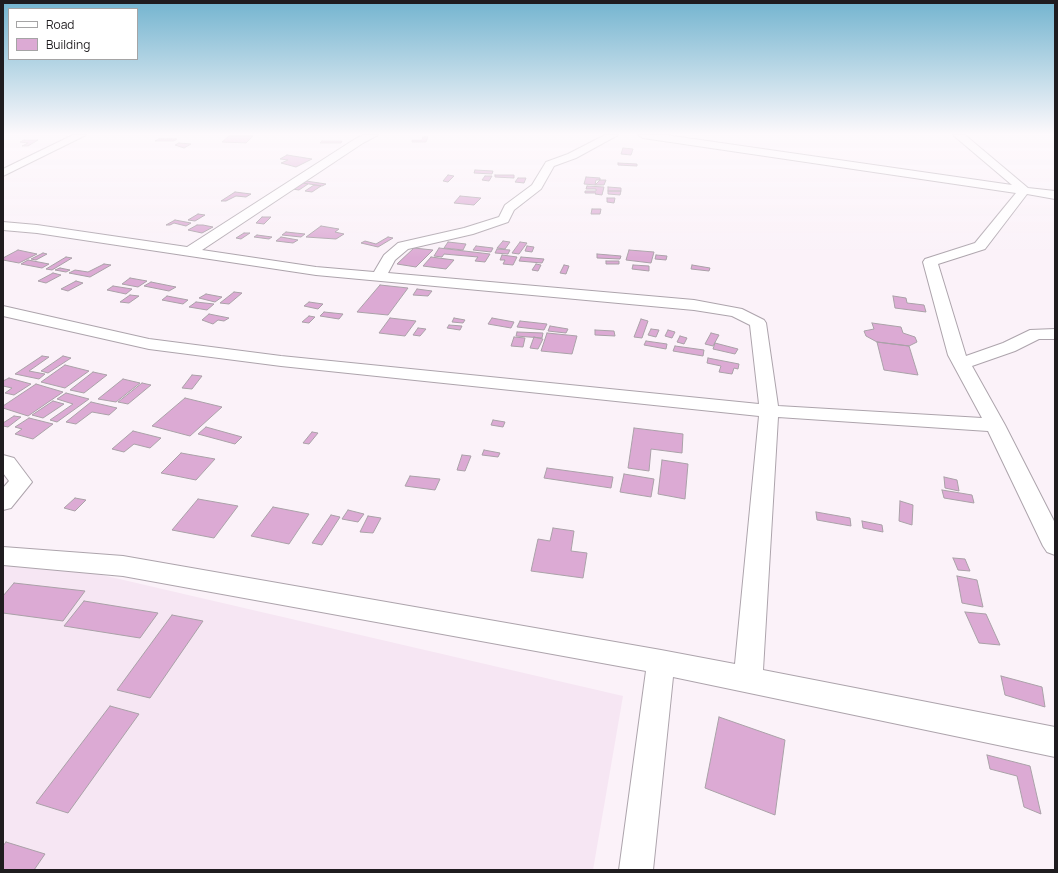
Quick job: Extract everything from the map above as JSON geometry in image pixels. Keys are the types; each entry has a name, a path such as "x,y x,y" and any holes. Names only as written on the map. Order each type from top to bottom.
{"street":[{"path":"189,252 306,176"},
{"path":"379,277 389,258 402,246 468,231 504,219 508,208 537,187 543,176"},
{"path":"920,176 1055,195"},
{"path":"1007,176 1024,191 1055,208"},
{"path":"1024,191 980,246 930,262 957,355 995,425 1055,546"},
{"path":"3,226 37,229 316,271 694,305 736,312 758,323 769,411 748,680"},
{"path":"3,311 149,344 280,361 769,411 995,425"},
{"path":"962,363 1009,347 1036,334 1055,334"},
{"path":"3,462 7,463 21,482 3,502"},
{"path":"3,556 123,566 661,662 1055,742"},
{"path":"636,870 661,662"}],"shaded area":[{"path":"3,552 623,696 593,870 3,870"}],"building":[{"path":"447,176 454,176 448,182 443,181"},
{"path":"485,176 492,176 489,181 482,180"},
{"path":"495,176 514,176 514,178 495,177"},
{"path":"586,177 600,178 600,180 596,180 595,185 584,184"},
{"path":"518,178 526,178 524,183 515,182"},
{"path":"600,180 606,180 604,185 595,185"},
{"path":"306,181 326,184 322,186 303,183"},
{"path":"302,183 308,184 299,190 292,189"},
{"path":"314,185 321,186 312,192 305,191"},
{"path":"587,186 604,187 602,195 595,194 596,193 585,193 585,191 596,191 596,189 586,189"},
{"path":"608,187 621,188 621,191 608,191"},
{"path":"608,191 621,191 620,195 608,194"},
{"path":"235,192 251,194 246,197 236,196 226,201 221,201"},
{"path":"460,196 481,198 474,205 454,203"},
{"path":"607,198 615,198 614,203 607,202"},
{"path":"592,209 601,209 600,214 591,214"},
{"path":"198,214 205,215 195,221 188,220"},
{"path":"262,217 271,217 264,224 256,223"},
{"path":"175,220 191,223 186,226 174,223 166,225"},
{"path":"197,225 213,227 202,233 188,230"},
{"path":"321,226 339,229 335,232 344,234 336,239 306,237"},
{"path":"286,232 305,234 301,237 282,235"},
{"path":"244,233 250,233 241,239 236,238"},
{"path":"257,235 272,237 269,239 254,237"},
{"path":"281,237 298,240 293,243 276,241"},
{"path":"388,237 393,238 378,247 361,243 365,241 376,244"},
{"path":"503,241 510,242 505,249 497,248"},
{"path":"448,242 466,244 463,250 444,248"},
{"path":"520,242 527,243 519,254 512,253"},
{"path":"476,246 493,248 491,252 473,250"},
{"path":"527,246 534,247 532,252 525,251"},
{"path":"414,248 433,250 416,267 397,264"},
{"path":"439,248 490,254 485,262 475,261 478,257 444,254 442,257 434,256"},
{"path":"497,249 510,250 508,254 495,253"},
{"path":"18,250 37,254 19,263 3,260 3,258"},
{"path":"629,250 654,252 651,263 626,260"},
{"path":"43,253 47,254 36,260 31,259"},
{"path":"597,254 621,256 620,259 597,258"},
{"path":"502,255 517,257 513,265 503,264 505,260 500,260"},
{"path":"656,255 667,256 666,260 655,259"},
{"path":"66,257 72,258 52,270 46,269"},
{"path":"431,257 454,260 446,269 423,266"},
{"path":"521,257 544,259 542,263 519,261"},
{"path":"28,260 49,264 42,268 21,264"},
{"path":"606,261 619,261 619,264 606,264"},
{"path":"104,264 111,265 90,277 69,273 75,270 88,272"},
{"path":"536,264 541,265 538,271 532,270"},
{"path":"564,265 569,266 566,274 560,273"},
{"path":"633,265 649,266 649,271 632,269"},
{"path":"692,265 710,268 709,271 691,269"},
{"path":"60,268 70,270 66,272 55,270"},
{"path":"53,273 61,275 46,283 38,281"},
{"path":"130,278 147,281 138,287 122,284"},
{"path":"76,281 83,283 68,291 61,289"},
{"path":"151,282 176,287 169,291 144,286"},
{"path":"380,285 408,288 388,315 357,312"},
{"path":"113,286 132,289 126,294 107,290"},
{"path":"417,289 432,291 428,296 413,295"},
{"path":"234,292 242,293 229,304 220,303"},
{"path":"206,294 222,297 215,302 199,298"},
{"path":"130,295 139,296 129,303 120,302"},
{"path":"167,296 188,300 183,304 162,300"},
{"path":"893,296 906,298 907,303 924,305 926,312 895,308"},
{"path":"196,302 214,304 207,310 189,307"},
{"path":"309,302 323,304 318,309 304,306"},
{"path":"324,312 343,314 339,319 320,316"},
{"path":"209,314 229,318 224,321 218,320 213,324 202,320"},
{"path":"309,316 315,317 309,323 302,322"},
{"path":"390,318 416,321 405,336 379,333"},
{"path":"454,318 465,320 463,323 452,322"},
{"path":"492,318 514,322 511,328 488,324"},
{"path":"641,319 648,321 642,338 634,337"},
{"path":"520,321 547,324 544,330 517,327"},
{"path":"872,323 901,327 903,333 915,337 917,342 909,346 877,342 866,336 864,331 874,329"},
{"path":"449,325 462,326 460,330 447,328"},
{"path":"550,326 568,329 566,333 548,331"},
{"path":"418,328 426,329 420,336 413,335"},
{"path":"651,329 659,330 656,337 648,335"},
{"path":"595,330 614,331 615,336 595,335"},
{"path":"668,330 675,332 672,338 665,336"},
{"path":"517,332 543,333 542,338 516,336"},
{"path":"547,333 577,336 572,354 541,351"},
{"path":"711,333 719,335 713,346 705,344"},
{"path":"680,336 687,338 684,344 677,342"},
{"path":"514,337 525,338 523,347 511,346"},
{"path":"534,337 543,339 538,349 530,348"},
{"path":"646,341 667,344 666,349 644,345"},
{"path":"877,342 909,346 918,375 884,370"},
{"path":"715,343 738,349 735,354 713,349"},
{"path":"675,346 704,350 703,356 673,351"},
{"path":"42,356 49,357 29,371 45,374 39,379 15,374"},
{"path":"63,356 71,358 48,373 41,371"},
{"path":"708,358 739,364 738,369 734,368 732,374 719,372 721,366 707,363"},
{"path":"65,365 89,371 65,388 41,382"},
{"path":"93,372 107,375 84,393 70,390"},
{"path":"192,375 202,376 192,389 182,388"},
{"path":"9,378 31,384 14,395 5,393 12,388 3,386 3,381"},
{"path":"123,379 140,383 116,402 98,399"},
{"path":"142,383 151,385 128,404 118,402"},
{"path":"36,384 63,392 28,416 3,408 3,406"},
{"path":"66,393 89,399 57,422 50,420 73,404 57,399"},
{"path":"185,398 222,407 190,436 152,426"},
{"path":"53,401 64,404 43,418 32,415"},
{"path":"91,402 117,408 109,415 92,412 76,424 66,422"},
{"path":"14,416 21,417 8,427 3,426 3,423"},
{"path":"29,418 53,424 33,439 15,434 22,429 15,427"},
{"path":"493,420 505,422 503,427 491,425"},
{"path":"206,427 242,437 235,444 198,434"},
{"path":"634,428 683,434 682,453 651,449 649,471 628,468"},
{"path":"133,431 161,438 150,448 134,444 124,452 112,449"},
{"path":"312,432 318,433 309,444 303,443"},
{"path":"484,450 500,453 498,457 482,455"},
{"path":"181,453 215,459 196,480 161,473"},
{"path":"462,455 471,456 465,471 457,470"},
{"path":"662,460 688,464 685,499 658,494"},
{"path":"547,468 613,477 611,488 544,478"},
{"path":"624,474 654,479 651,497 620,492"},
{"path":"410,476 440,479 435,490 405,486"},
{"path":"944,477 957,480 959,491 945,488"},
{"path":"942,490 972,495 974,503 944,498"},
{"path":"75,498 86,500 75,511 64,508"},
{"path":"198,499 238,506 214,538 172,530"},
{"path":"900,501 913,505 912,525 899,521"},
{"path":"273,507 309,514 289,544 251,536"},
{"path":"348,510 364,514 358,522 342,519"},
{"path":"816,512 850,518 851,526 817,520"},
{"path":"331,515 340,517 322,545 312,543"},
{"path":"368,516 381,518 373,533 360,532"},
{"path":"862,521 882,525 883,532 863,528"},
{"path":"553,528 574,531 571,551 587,553 583,578 531,571 538,539 550,541"},
{"path":"953,558 965,559 970,571 958,570"},
{"path":"957,576 977,580 983,607 962,603"},
{"path":"14,583 85,591 63,621 3,613 3,596"},
{"path":"84,601 158,613 140,638 64,626"},
{"path":"965,612 986,614 1000,645 979,643"},
{"path":"172,615 203,621 150,698 117,690"},
{"path":"1001,676 1042,687 1045,707 1005,695"},
{"path":"110,706 139,714 68,813 36,803"},
{"path":"719,717 785,740 775,815 705,788"},
{"path":"987,755 1030,766 1041,814 1024,807 1017,776 990,769"},
{"path":"6,842 45,854 34,870 3,870 3,846"}]}
